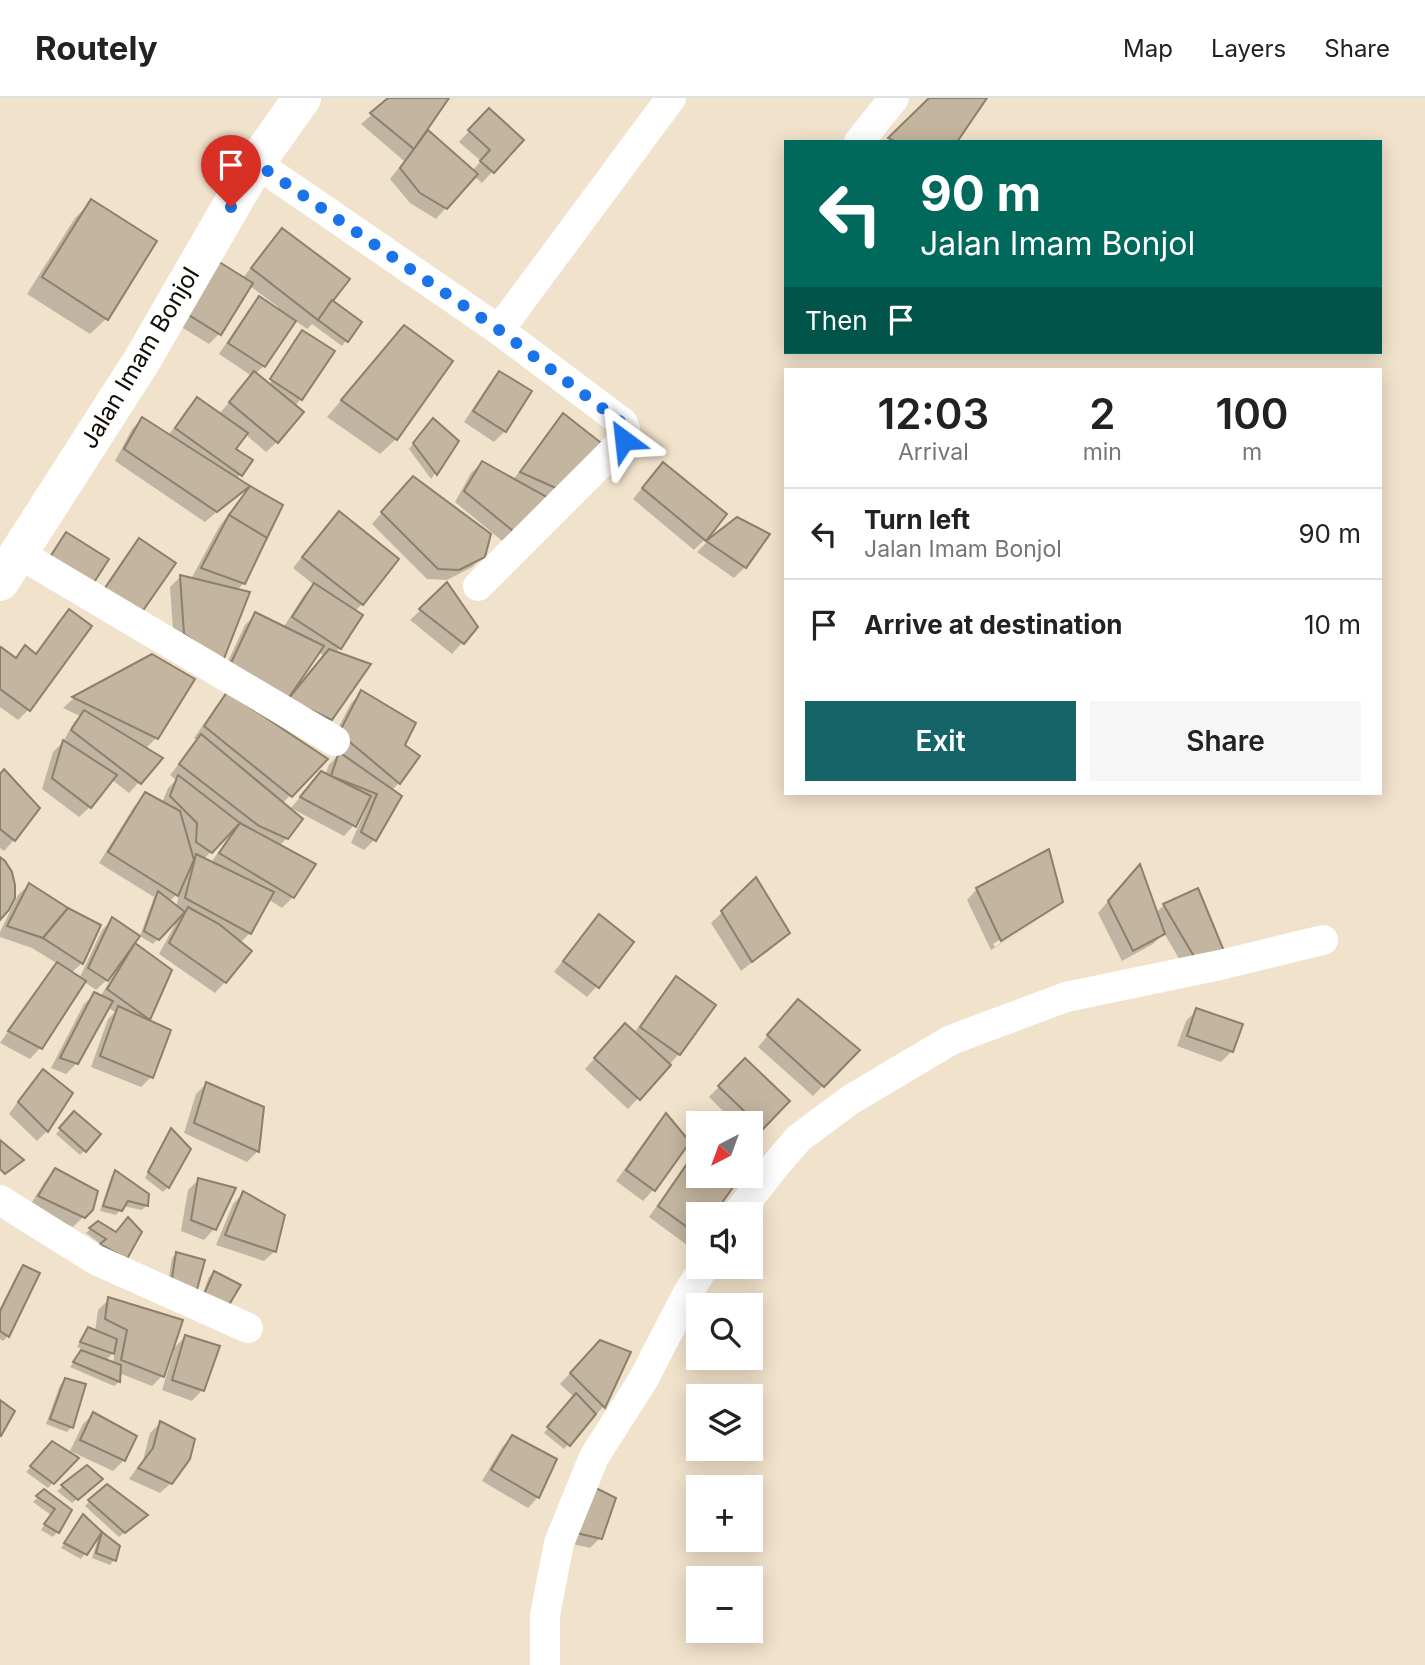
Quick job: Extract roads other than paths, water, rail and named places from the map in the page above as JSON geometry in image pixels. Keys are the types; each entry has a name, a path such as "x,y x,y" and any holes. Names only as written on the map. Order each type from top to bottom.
{"main road":[{"name":"Jalan Imam Bonjol","path":"9,567 141,362 256,163 302,98"}],"street":[{"path":"499,330 671,98"},
{"path":"861,140 894,98"},
{"path":"256,163 499,330 622,423 626,434 624,440 478,586"},
{"path":"9,567 335,741"},
{"path":"746,1202 799,1138 850,1100 951,1040 1066,997 1220,965 1323,940"},
{"path":"0,1200 96,1260 248,1328"},
{"path":"545,1665 545,1615 559,1543 594,1457 643,1380 697,1279"}]}
